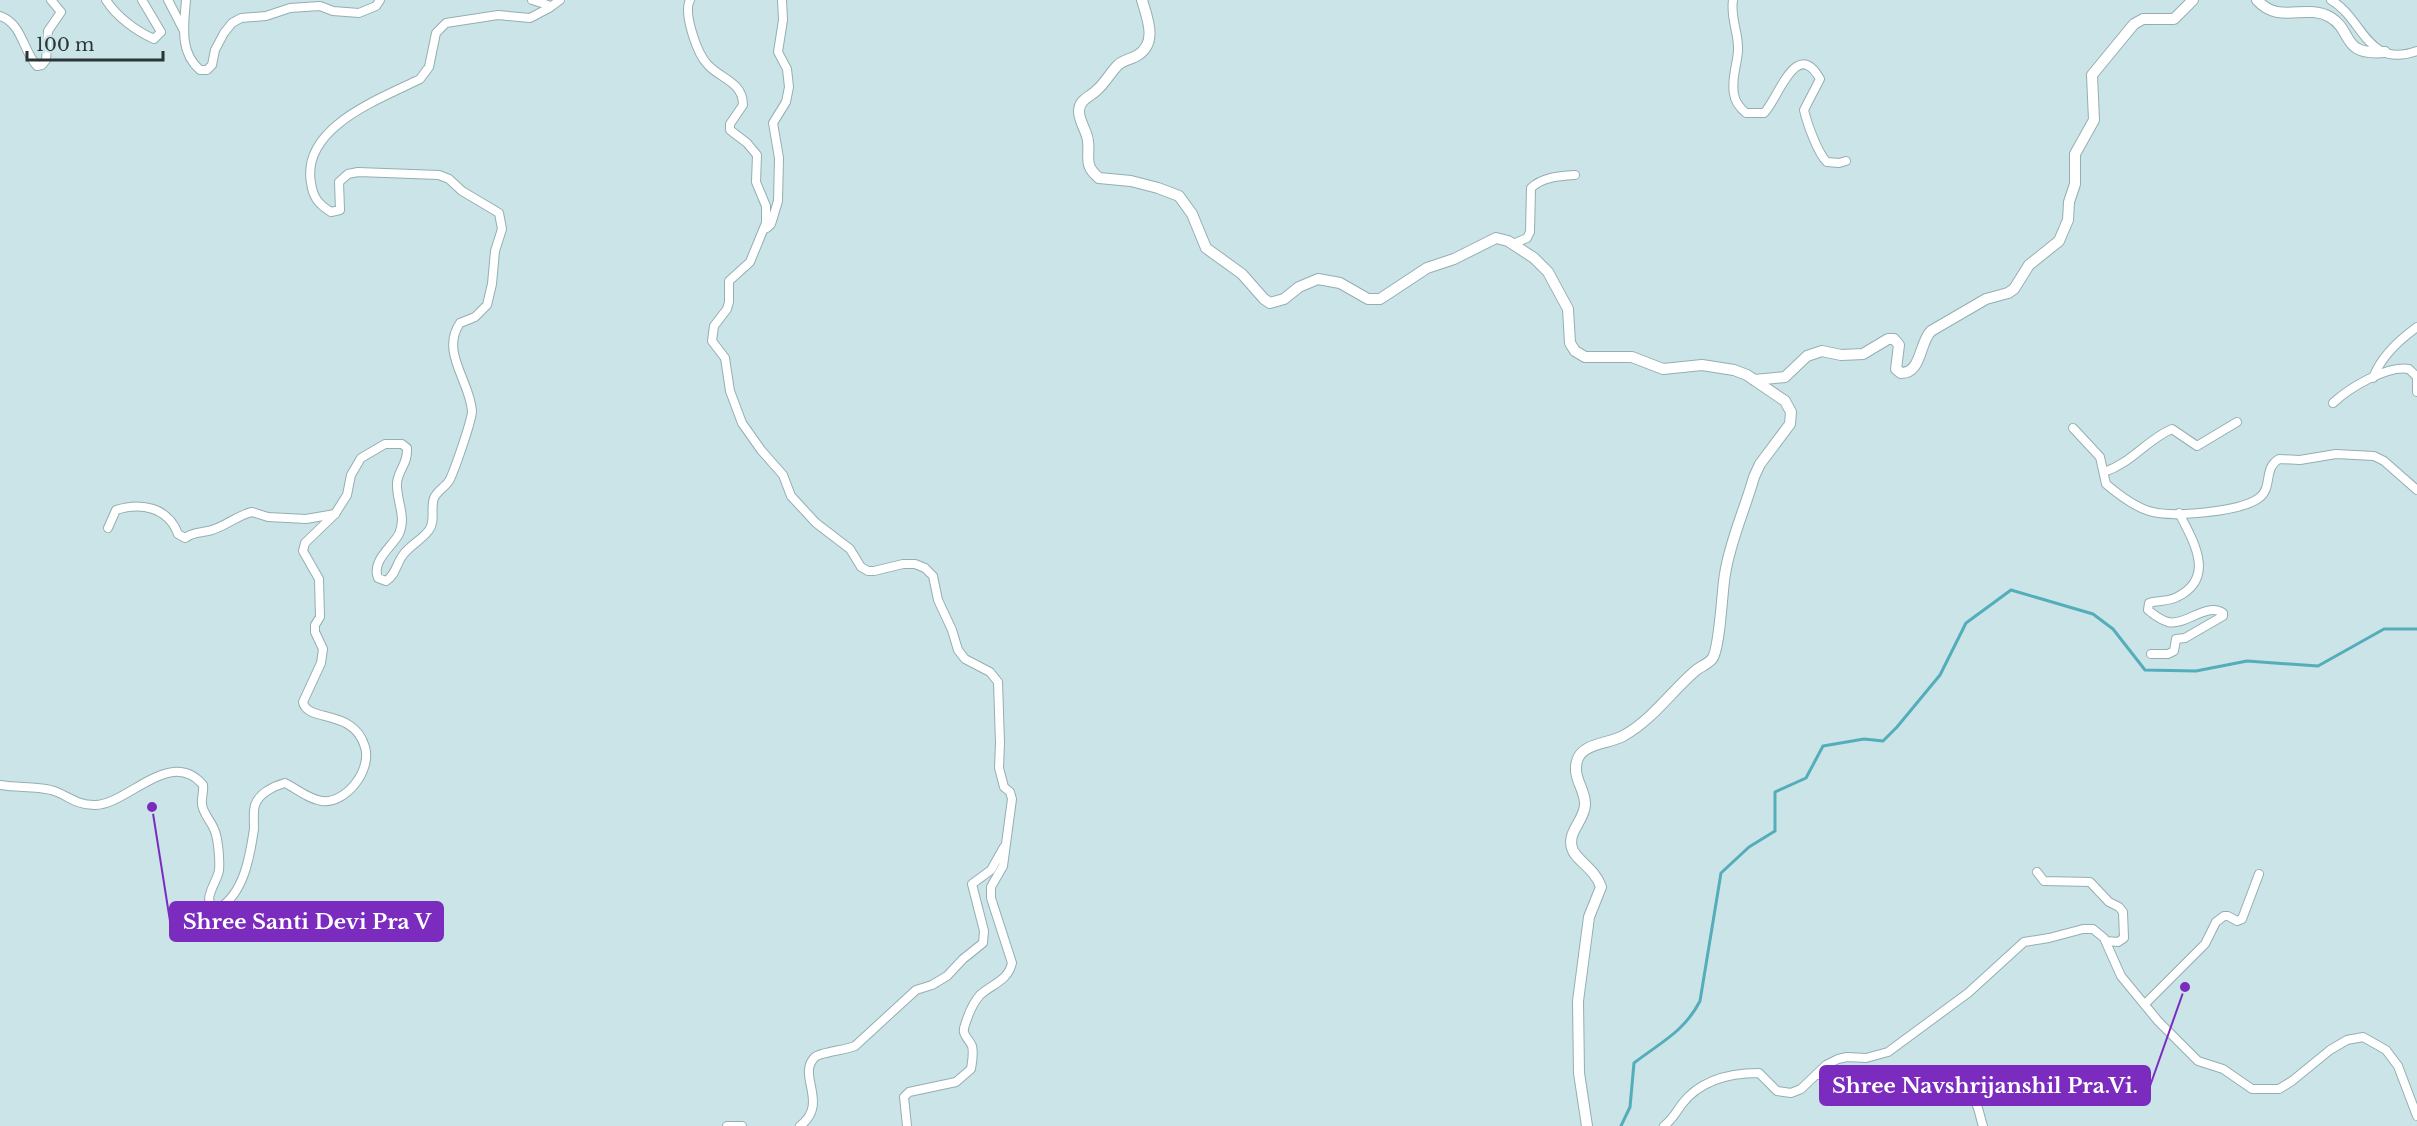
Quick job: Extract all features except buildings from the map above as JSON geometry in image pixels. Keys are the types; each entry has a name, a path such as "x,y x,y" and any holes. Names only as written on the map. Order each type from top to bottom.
{"street":[{"path":"0,16 12,22 31,59 37,66 42,65 46,60 48,31 61,12 51,0"},
{"path":"106,0 121,16 154,39 160,32 142,0"},
{"path":"168,0 184,32"},
{"path":"186,0 184,32 186,52 190,62 200,70 212,65 214,50 224,33 232,23 240,18 266,16 290,8 320,6 359,13 376,6 380,0"},
{"path":"532,0 544,3 549,8"},
{"path":"0,785 52,790 72,801 94,805 110,802 164,773 183,774 198,779 204,785 201,805 214,827 218,840 218,878 209,895 209,902 218,909 226,904 235,893 243,875 251,844 255,805 259,799 276,786 285,783 309,797 330,801 352,788 365,765 364,745 346,722 310,713 304,708 303,702 321,663 323,649 315,632 315,625 320,617 319,579 303,550 304,543 335,514 347,495 351,475 361,458 376,447 385,444 402,444 407,448 408,459 397,482 403,517 402,527 378,564 376,573 378,578 386,581 391,578 404,552 423,538 430,528 433,522 433,500 453,472 472,417 469,397 453,354 456,332 460,323 475,317 487,305 502,219 499,213 490,206 462,191 449,179 424,174 358,172 348,174 339,182 340,210 331,212 314,197 310,175 312,156 336,126 356,111 426,73 436,33 446,23 498,15 530,18 560,0"},
{"path":"690,0 687,11 690,27 705,61 716,72 735,83 743,100 741,109 730,124 730,130 747,143 757,155 756,182 767,213 750,262 729,281 727,309 714,326 712,334 712,341 724,358 728,383 738,415 761,450 783,475 791,496 816,523 850,549 861,567 868,572 903,564 915,564 926,568 933,576 938,600 952,630 958,650 964,659 990,672 998,681 999,768 1004,787 1010,792 1012,799 1003,866 991,887 991,898 1011,963 1010,971 975,1001 963,1028 972,1046 971,1070 956,1082 909,1092 904,1097 907,1126"},
{"path":"762,232 771,224 778,201 779,158 773,123 789,94 789,76 778,52 783,20 782,0"},
{"path":"1142,0 1150,32 1146,48 1141,54 1118,65 1105,83 1083,100 1079,109 1088,137 1086,152 1090,169 1099,178 1131,181 1179,196 1192,214 1206,248 1242,274 1270,303 1278,302 1299,287 1318,279 1340,283 1368,299 1380,299 1427,268 1454,259 1496,238 1514,244 1534,258 1548,272 1568,309 1570,343 1575,351 1585,357 1632,357 1664,369 1702,365 1734,370 1785,400 1791,418 1790,424 1760,464 1754,477 1725,572 1722,612 1716,652 1712,660 1695,671 1666,702 1623,736 1587,749 1580,754 1577,760 1576,774 1585,799 1585,808 1571,836 1572,851 1590,868 1601,887 1589,917 1578,1001 1579,1073 1587,1126"},
{"path":"1733,0 1731,11 1738,36 1733,90 1738,106 1746,113 1764,114 1790,71 1797,66 1805,65 1812,68 1820,79 1804,110 1813,133 1816,150 1827,162 1839,164 1846,161"},
{"path":"1754,380 1785,377 1807,356 1825,351 1841,355 1863,354 1888,339 1894,339 1899,345 1896,369 1900,374 1905,373 1914,367 1926,336 1931,331 1978,303 2014,289 2029,265 2059,241 2065,230 2069,202 2075,184 2075,154 2094,120 2092,75 2134,24 2143,19 2174,19 2193,0"},
{"path":"2257,0 2269,11 2290,14 2314,12 2330,17 2337,22 2352,45 2367,51 2385,52 2398,56 2417,51"},
{"path":"2331,0 2345,11 2363,36 2385,52"},
{"path":"1514,244 1527,238 1530,232 1531,188 1550,178 1575,175"},
{"path":"2373,378 2377,368 2397,340 2417,327"},
{"path":"2333,402 2393,369 2409,369 2417,376 2417,392"},
{"path":"2104,472 2125,464 2160,434 2172,429 2197,446 2237,423"},
{"path":"2073,428 2100,457 2106,484 2134,504 2151,511 2201,513 2231,508 2257,500 2266,490 2270,467 2279,459 2300,460 2336,453 2374,456 2384,461 2417,490"},
{"path":"108,528 116,510 137,505 170,517 178,534 185,538 195,532 208,531 225,525 252,512 268,517 306,519 335,514"},
{"path":"2151,654 2168,654 2174,651 2176,639 2185,638 2223,616 2223,613 2216,610 2194,615 2180,622 2169,622 2148,610 2149,603 2177,597 2198,579 2200,570 2196,552 2179,513"},
{"path":"800,1126 808,1119 814,1102 810,1080 813,1059 855,1046 916,990 932,985 946,976 983,943 984,931 972,884 991,870 1004,846"},
{"path":"2037,872 2044,881 2090,882 2109,902 2119,907 2125,916 2124,938 2118,942 2106,941"},
{"path":"2145,1004 2205,944 2212,928 2220,918 2228,916 2237,921 2242,919 2259,874"},
{"path":"1664,1126 1674,1119 1690,1096 1718,1078 1735,1073 1759,1073 1777,1091 1791,1093 1801,1089 1826,1065 1838,1059 1866,1058 1888,1052 1968,993 2024,942 2083,929 2093,929 2101,934 2121,976 2172,1038 2198,1061 2223,1069 2252,1089 2279,1089 2330,1050 2347,1040 2363,1037 2386,1050 2398,1066 2417,1116"},
{"path":"1817,1075 1842,1072 1872,1077 1884,1095 1891,1098 1903,1097 1914,1090 1926,1088 1965,1094 1974,1100 1983,1126"},
{"path":"727,1126 742,1126"}],"waterway":[{"path":"1621,1126 1630,1107 1634,1063 1679,1029 1694,1012 1700,1001 1721,873 1749,847 1775,831 1775,792 1806,778 1823,746 1864,739 1883,741 1940,675 1966,623 2011,590 2093,614 2113,629 2145,670 2196,671 2247,661 2318,666 2384,629 2417,629"}],"place":[{"name":"Shree Santi Devi Pra V","path":"152,807"},
{"name":"Shree Navshrijanshil Pra.Vi.","path":"2185,987"}]}
